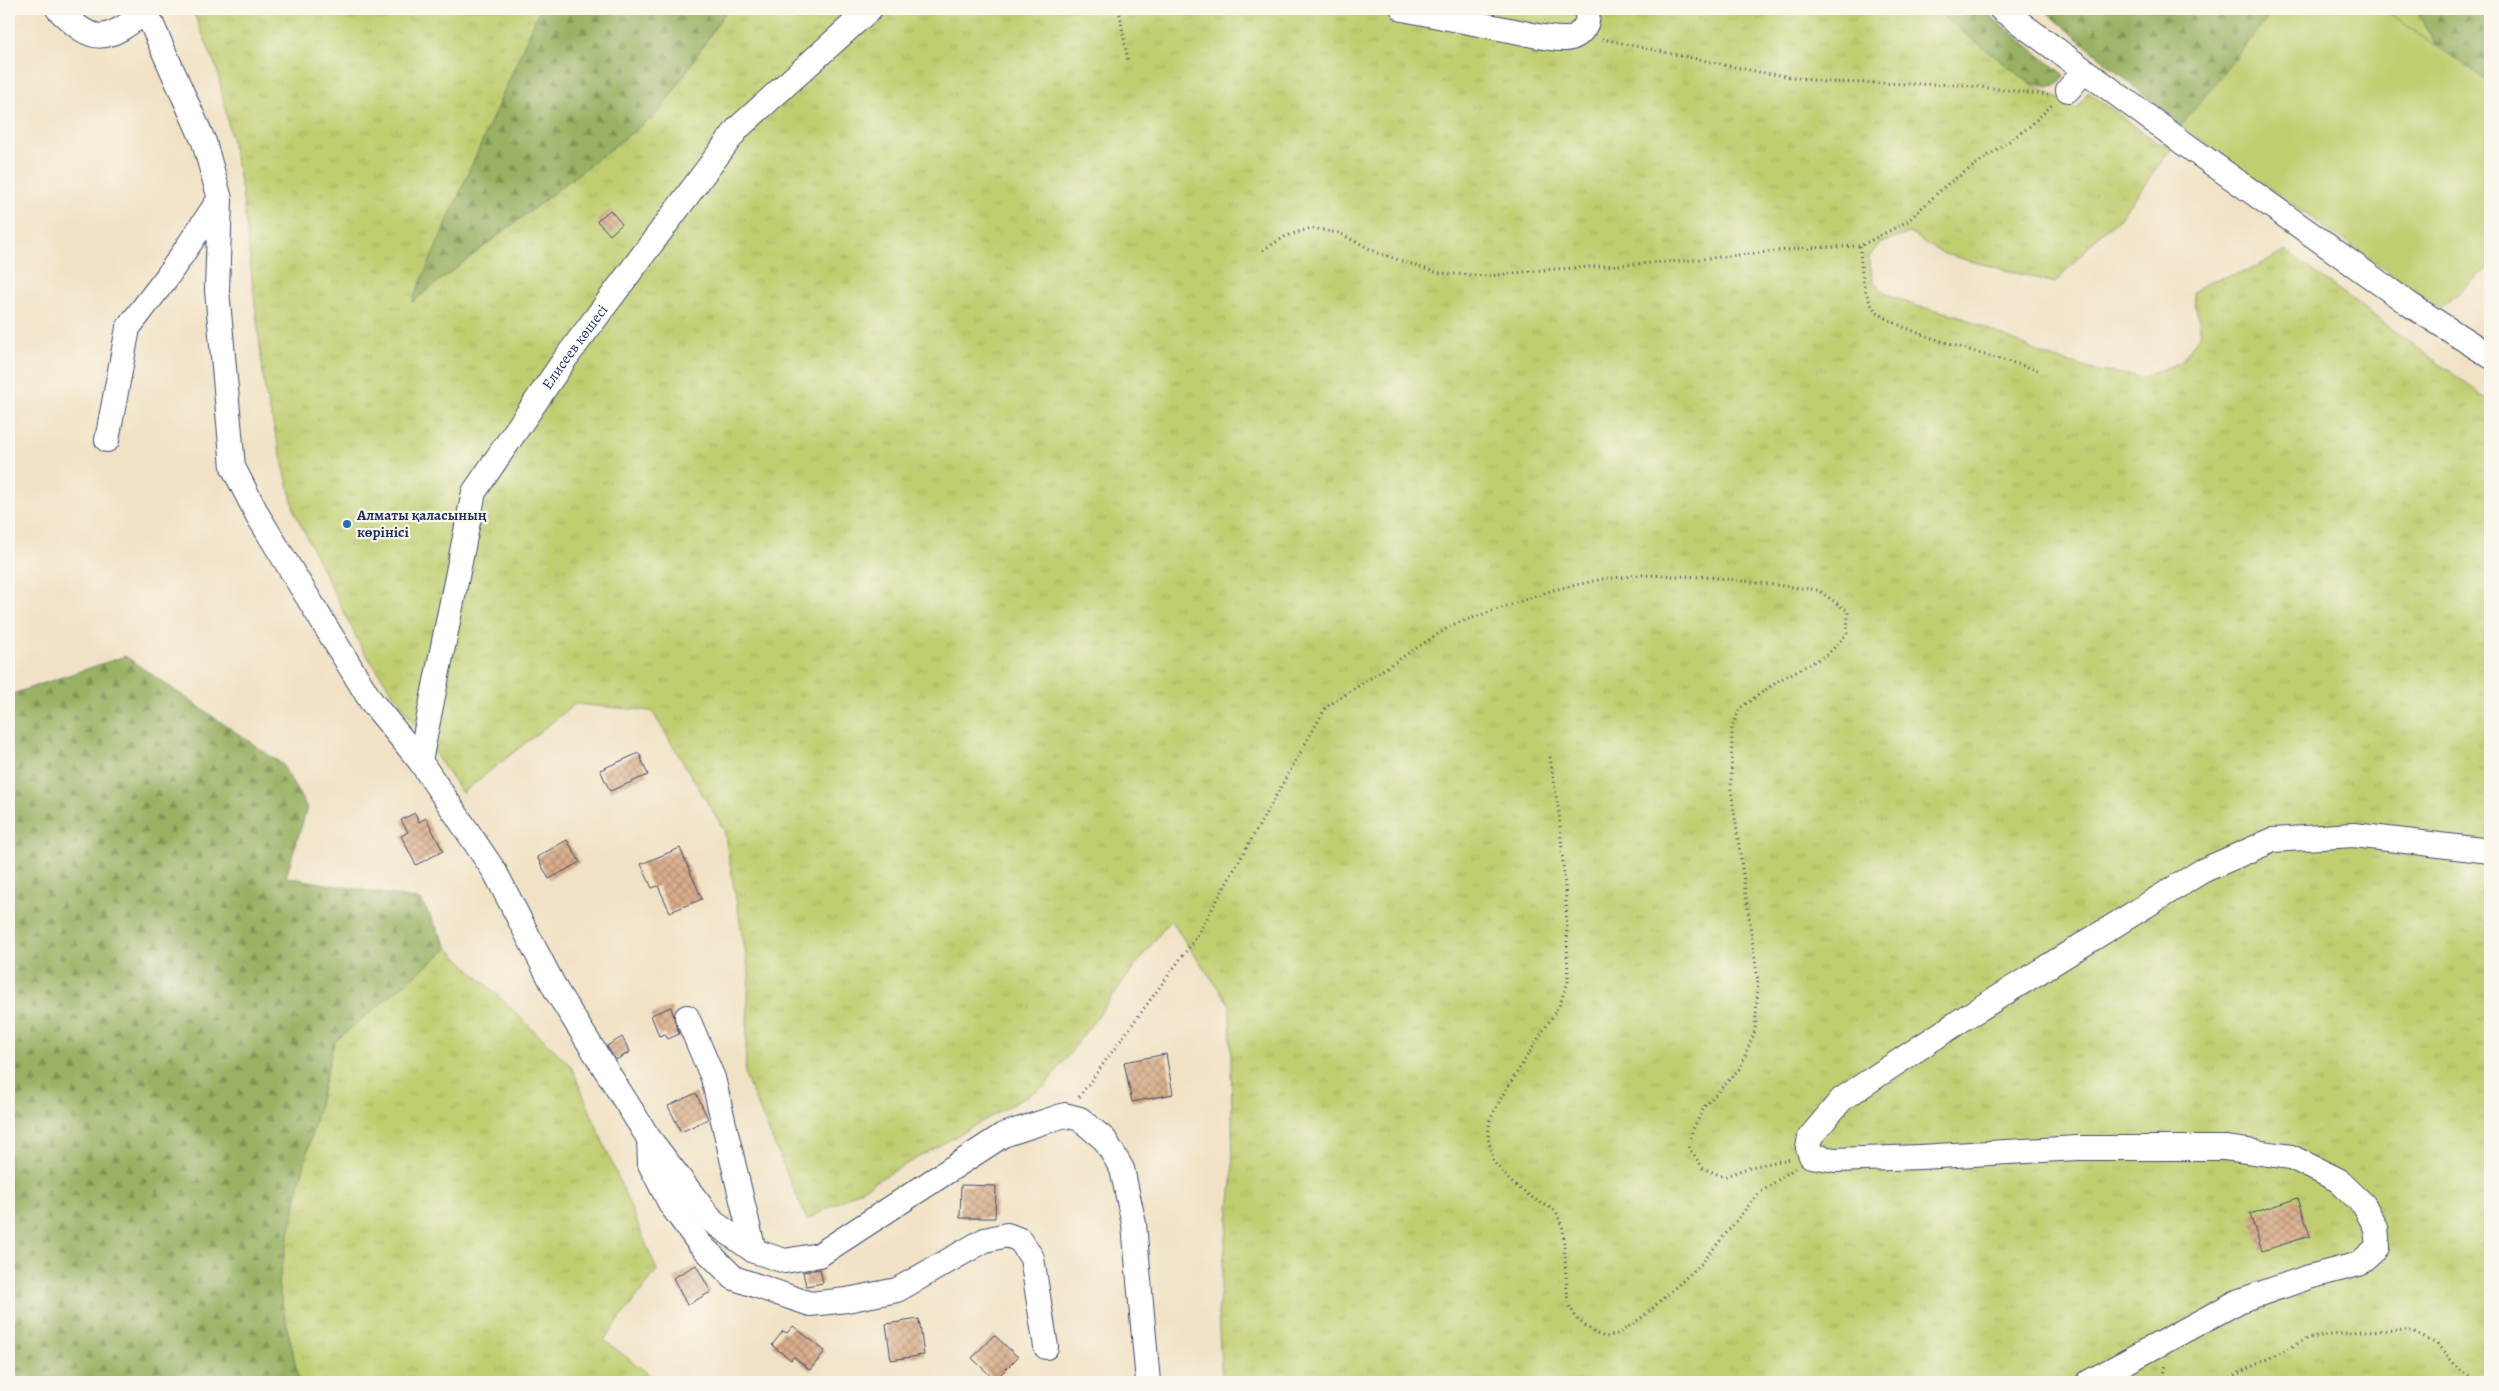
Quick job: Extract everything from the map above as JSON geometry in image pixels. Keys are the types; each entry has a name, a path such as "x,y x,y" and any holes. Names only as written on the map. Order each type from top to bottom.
{"street":[{"path":"58,9 73,24 92,36 107,36 146,11 204,142 220,198 217,290 233,467 288,569 371,701 420,761 495,872 557,992 648,1137 713,1222 754,1251 785,1262 818,1255 1003,1135 1065,1115 1080,1119 1105,1140 1122,1169 1134,1224 1148,1382"},
{"name":"Елисеев көшесі","path":"420,761 474,492 565,360 738,128 870,9"},
{"path":"1403,9 1537,36 1566,39 1579,34 1586,24 1588,14 1586,9"},
{"path":"2001,9 2084,71 2409,304 2490,356"},
{"path":"2068,90 2084,71"},
{"path":"107,440 128,328 167,277 220,198"},
{"path":"2089,1382 2239,1300 2359,1264 2378,1247 2376,1228 2364,1205 2338,1180 2291,1157 2225,1148 2077,1148 1835,1160 1811,1156 1808,1148 1810,1137 1842,1099 1966,1017 2202,871 2274,840 2354,835 2490,851"},
{"path":"687,1017 714,1078 754,1251"},
{"path":"648,1137 650,1164 671,1205 699,1243 734,1278 810,1304 847,1300 897,1290 984,1240 1007,1235 1020,1240 1032,1258 1046,1347"}],"path":[{"path":"1119,9 1128,62"},
{"path":"1579,34 1759,72 1825,82 1963,86 2044,95 2062,94 2068,90"},
{"path":"1262,250 1286,236 1311,228 1339,232 1378,252 1438,272 1489,276 1541,270 1682,261 1806,248 1860,246 1908,221 1945,186 2029,127 2068,90"},
{"path":"1860,246 1865,288 1873,307 1886,318 1936,339 2038,370"},
{"path":"1065,1115 1195,939 1326,707 1452,625 1552,590 1642,575 1709,577 1818,590 1848,610 1847,634 1827,655 1781,679 1752,698 1740,708 1732,728 1731,789 1758,981 1755,1031 1740,1068 1705,1106 1692,1131 1689,1148 1703,1168 1724,1177 1750,1167 1811,1156"},
{"path":"1550,756 1559,813 1565,882 1568,982 1559,1006 1502,1096 1490,1120 1488,1138 1494,1162 1510,1181 1534,1199 1556,1211 1564,1229 1568,1304 1578,1320 1596,1334 1606,1337 1618,1334 1644,1316 1702,1263 1758,1194 1811,1156"},
{"path":"2221,1382 2309,1338 2362,1331 2408,1330 2437,1344 2458,1368 2476,1382"}],"green space":[{"path":"192,9 540,9 413,301 661,110 727,9 1933,9 2030,83 2077,109 2088,92 2158,143 2173,146 2119,219 2103,231 2055,283 1944,254 1909,233 1879,244 1869,257 1873,280 1887,294 1913,305 1957,315 2052,358 2098,371 2143,377 2181,362 2201,333 2193,292 2213,280 2248,271 2286,251 2490,401 2490,1382 2377,1382 2369,1377 2350,1382 1222,1382 1218,1314 1233,1172 1230,1005 1170,920 1045,1086 807,1220 745,1076 749,973 724,830 652,711 575,704 462,793 361,647 295,513 265,391 242,191 217,69"},
{"path":"540,9 727,9 661,110 412,302"},
{"path":"1933,9 1982,9 2064,75 2059,84 2047,87 2030,83"},
{"path":"2043,9 2275,9 2181,126"},
{"path":"2275,9 2383,9 2490,83 2490,266 2440,308 2181,126"},
{"path":"2383,9 2415,9 2438,47"},
{"path":"2415,9 2490,9 2490,85 2438,47"},
{"path":"125,656 282,764 307,808 286,877 421,900 448,948 334,1042 300,1182 278,1285 299,1382 9,1382 9,695"},
{"path":"448,948 571,1066 657,1270 604,1340 659,1382 299,1382 278,1285 300,1182 334,1042"}],"building":[{"path":"610,210 622,224 610,235 597,221"},
{"path":"639,753 648,775 610,791 600,770"},
{"path":"415,813 419,822 426,818 443,851 416,865 401,836 408,832 401,820"},
{"path":"567,840 580,862 549,879 537,857"},
{"path":"680,848 702,899 670,912 658,886 652,888 641,864"},
{"path":"671,1007 679,1034 668,1039 665,1034 659,1036 651,1015"},
{"path":"622,1037 630,1052 616,1060 607,1046"},
{"path":"1166,1054 1173,1094 1132,1102 1124,1062"},
{"path":"696,1093 708,1119 681,1132 668,1106"},
{"path":"961,1185 996,1186 995,1218 960,1218"},
{"path":"2298,1198 2310,1236 2262,1251 2250,1214"},
{"path":"696,1265 711,1292 687,1305 673,1278"},
{"path":"820,1269 823,1283 806,1286 803,1272"},
{"path":"919,1319 924,1355 891,1360 886,1324"},
{"path":"793,1326 825,1351 810,1370 794,1357 791,1360 772,1345 783,1331 787,1333"},
{"path":"994,1335 1018,1357 995,1380 972,1358"}],"place":[{"name":"Алматы қаласының көрінісі","path":"347,524"}]}
